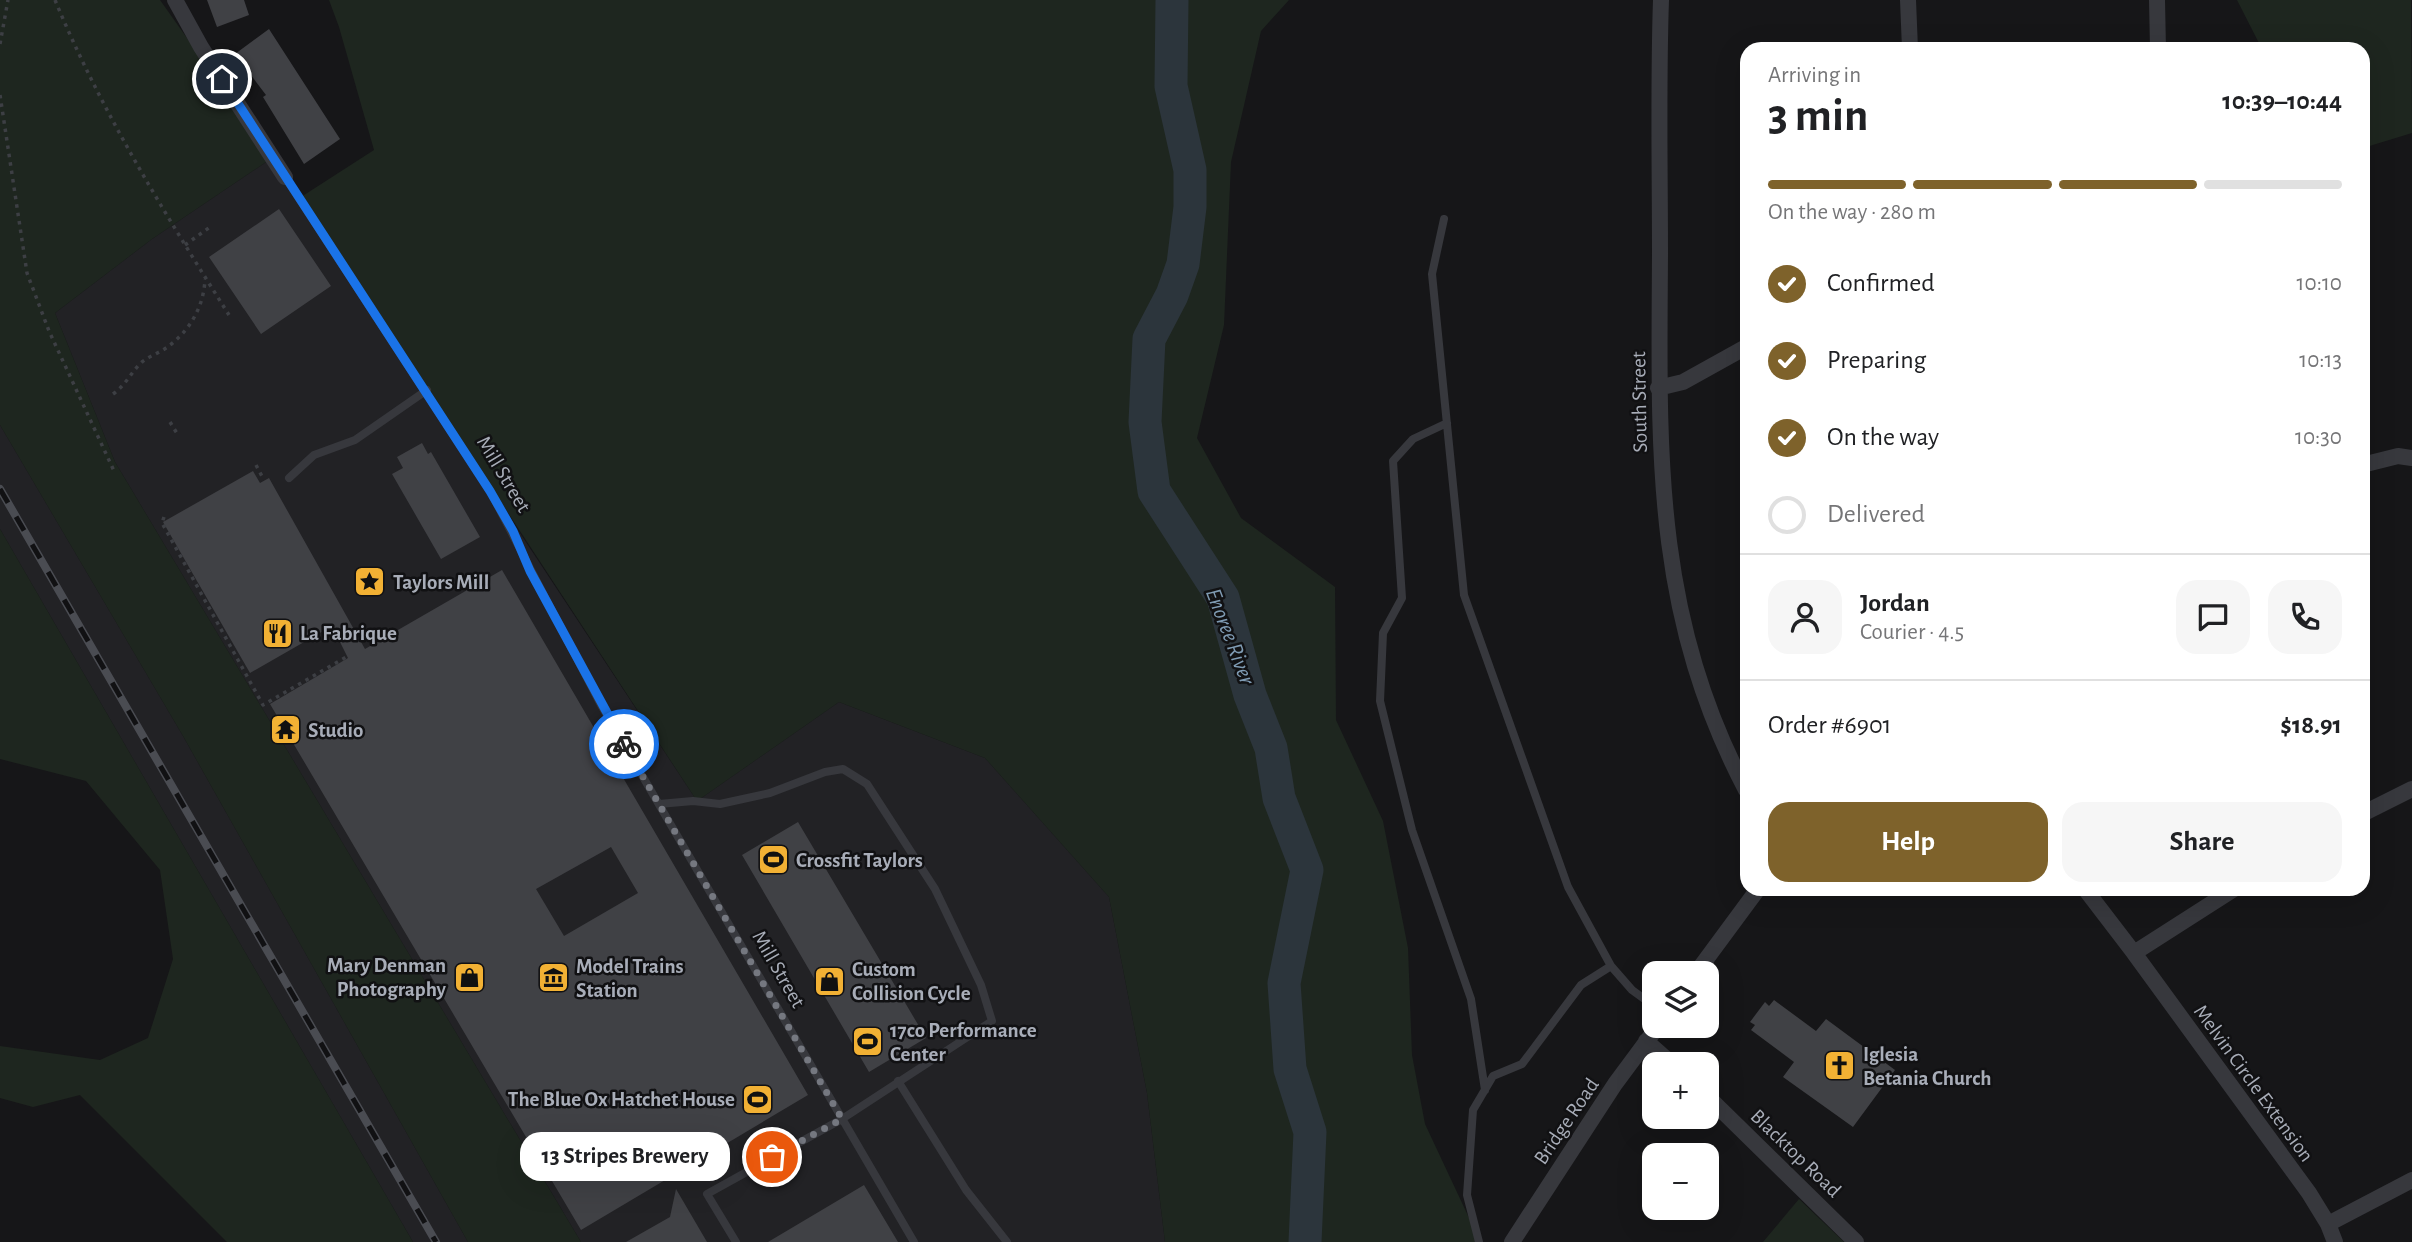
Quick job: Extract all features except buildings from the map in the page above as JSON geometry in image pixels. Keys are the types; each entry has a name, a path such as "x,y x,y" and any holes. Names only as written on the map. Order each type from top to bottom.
{"street":[{"name":"Mill Street","path":"175,0 201,47 285,177"},
{"name":"South Street","path":"1661,0 1658,388 1664,513 1677,603 1708,702 1740,776"},
{"path":"1908,0 1910,42"},
{"path":"2157,0 2158,42"},
{"path":"1658,388 1683,382 1740,350"},
{"path":"2370,462 2398,456 2412,458"},
{"path":"2370,810 2412,789"},
{"path":"1705,961 1753,896"},
{"name":"Melvin Circle Extension","path":"2090,896 2328,1224 2335,1242"},
{"path":"2134,953 2223,896"},
{"name":"Bridge Road","path":"1512,1242 1648,1038"},
{"path":"1646,1041 1658,1052"},
{"name":"Blacktop Road","path":"1719,1108 1856,1242"},
{"path":"2328,1224 2412,1180"}],"lane":[{"name":"Mill Street","path":"285,177 427,390 513,531 530,571 601,705 914,1242"},
{"path":"1444,219 1432,274 1464,595 1568,887 1611,966 1642,997"},
{"path":"289,478 314,455 355,440 427,390"},
{"path":"1447,423 1413,439 1394,461 1402,598 1383,633 1380,701 1412,830 1471,999 1485,1090"},
{"path":"659,804 694,801 720,804 770,793 825,772 843,769 867,784 935,889 981,985 992,1021 842,1119 707,1194 736,1242"},
{"path":"1479,1242 1467,1195 1473,1110 1493,1076 1522,1065 1581,985 1611,966"},
{"path":"898,1081 966,1190 1007,1242"}],"path":[{"path":"0,44 8,0"},
{"path":"55,0 83,67 185,245 229,315"},
{"path":"0,95 27,273 50,331 114,471"},
{"path":"185,245 210,227"},
{"path":"113,394 125,385 143,362 171,345 186,330 204,296 205,277"},
{"path":"170,422 178,435"},
{"path":"256,464 264,480"},
{"path":"164,517 162,523 264,705 348,656"}],"shaded area":[{"path":"0,0 160,0 272,158 152,239 55,313 115,462 581,1242 468,1242 183,736 0,425"},
{"path":"329,0 1289,0 1261,31 1231,162 1224,325 1197,438 1241,518 1335,587 1336,720 1383,821 1408,948 1412,1055 1425,1124 1478,1237 1475,1242 1165,1242 1147,1093 1109,897 985,758 839,702 697,801 301,197 374,150"},
{"path":"2237,0 2411,0 2412,133 2370,146 2370,42 2258,42"},
{"name":"Taylors Mill","path":"272,158 697,801 839,702 985,758 1109,897 1147,1093 1165,1242 581,1242 115,462 55,313 152,239"},
{"path":"0,425 183,736 468,1242 413,1242 0,529"},
{"path":"0,529 413,1242 227,1242 80,1095 33,1107 0,1098 0,1046 100,1060 148,1038 173,959 160,870 86,781 0,759"},
{"path":"1799,1199 1844,1242 1763,1242"}],"waterway":[{"name":"Enoree River","path":"1172,0 1171,86 1190,170 1190,207 1183,264 1172,295 1149,339 1145,422 1154,491 1223,598 1250,695 1271,748 1279,798 1307,870 1284,983 1290,1069 1310,1132 1305,1242"}],"railway":[{"path":"0,489 436,1242"}],"way so far":[{"path":"624,744 842,1119 772,1157"}],"place":[{"name":"Taylors Mill","path":"370,582"},
{"name":"La Fabrique","path":"277,633"},
{"name":"Studio","path":"285,730"},
{"name":"Crossfit Taylors","path":"773,860"},
{"name":"Mary Denman Photography","path":"469,977"},
{"name":"Model Trains Station","path":"553,978"},
{"name":"Custom Collision Cycle","path":"829,981"},
{"name":"17co Performance Center","path":"867,1042"},
{"name":"Iglesia Betania Church","path":"1840,1066"},
{"name":"The Blue Ox Hatchet House","path":"758,1099"},
{"name":"13 Stripes Brewery","path":"772,1157"}],"route":[{"path":"222,79 490,491 624,744"}]}
